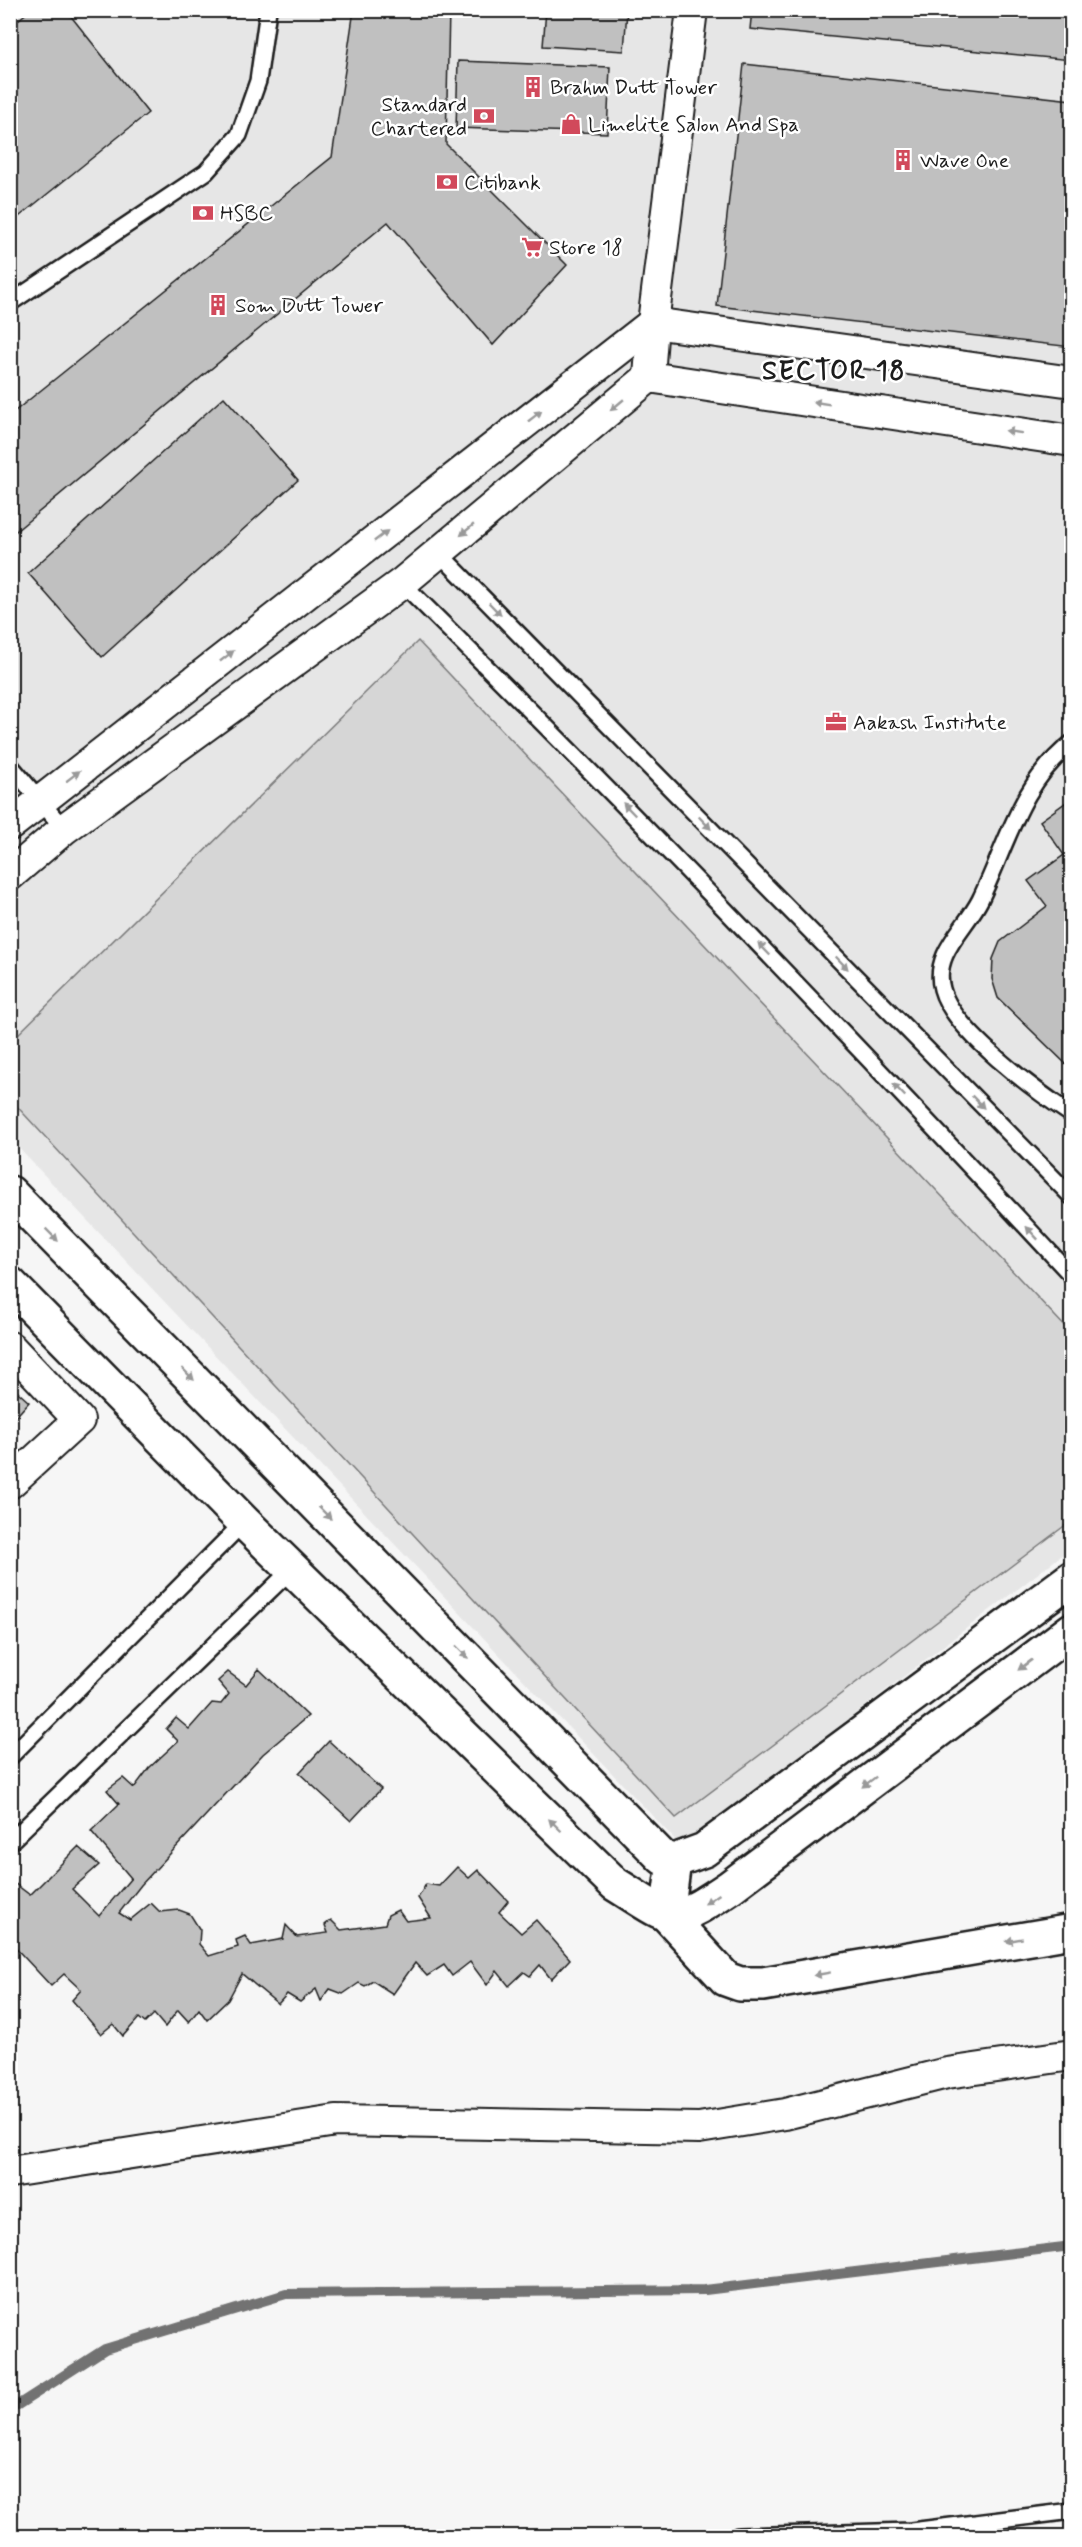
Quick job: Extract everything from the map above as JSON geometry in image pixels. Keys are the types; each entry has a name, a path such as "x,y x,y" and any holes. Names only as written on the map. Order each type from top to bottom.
{"street":[{"path":"10,875 64,829 402,583 649,377 653,323 692,10"},
{"path":"10,825 653,323 1071,382"},
{"path":"649,377 1071,441"},
{"path":"10,1193 655,1847 657,1853 674,1861 704,1850 1071,1578"},
{"path":"10,1284 244,1522 615,1884 667,1916 726,1979 740,1984 763,1984 1071,1931"},
{"path":"10,1347 80,1420 10,1483"},
{"path":"667,1916 682,1916 696,1910 730,1887 1071,1630"},
{"path":"667,1916 674,1861"},
{"path":"10,2172 336,2121 699,2128 785,2114 947,2073 1071,2055"}],"lane":[{"path":"10,303 206,172 239,135 258,81 268,10"},
{"path":"439,553 1071,1197"},
{"path":"402,583 593,771 914,1105 1071,1276"},
{"path":"1071,743 1035,781 1014,819 981,898 964,927 951,941 941,966 942,989 956,1015 1016,1077 1071,1116"},
{"path":"10,765 64,829"},
{"path":"10,1757 244,1522"},
{"path":"10,1842 293,1568"},
{"path":"738,2536 911,2532 1071,2511"}],"shaded area":[{"path":"11,11 1071,11 1071,1548 682,1847 11,1140"},
{"path":"418,641 1071,1333 1071,1521 676,1818 11,1100 11,1041"}],"building":[{"path":"30,10 66,10 148,113 10,224 10,27"},
{"name":"Som Dutt Tower","path":"354,10 449,10 446,144 567,265 493,345 388,222 10,536 10,415 332,157"},
{"path":"546,10 627,10 624,51 543,46"},
{"path":"752,10 1021,10 1072,15 1072,60 750,29"},
{"name":"Brahm Dutt Tower","path":"458,61 610,67 607,133 456,128"},
{"name":"Wave One","path":"744,64 1072,100 1072,347 717,306"},
{"path":"224,397 298,480 102,657 28,573"},
{"path":"1072,798 1072,1066 1067,1065 998,998 992,979 993,959 1000,942 1047,906 1028,881 1064,855 1040,821"},
{"path":"10,1385 29,1402 10,1423"},
{"path":"259,1669 308,1716 263,1754 141,1885 119,1913 130,1920 151,1903 160,1912 179,1910 190,1914 200,1930 199,1944 209,1956 238,1947 236,1940 245,1936 251,1945 283,1939 286,1925 297,1937 328,1933 325,1925 331,1920 341,1930 385,1924 388,1915 398,1910 406,1921 431,1918 418,1898 426,1884 439,1886 457,1867 469,1878 478,1870 508,1901 499,1912 521,1933 536,1920 570,1959 551,1979 540,1965 530,1976 524,1972 509,1986 497,1971 487,1985 470,1962 452,1976 444,1965 427,1976 415,1963 393,1994 373,1981 365,1986 359,1983 343,1994 330,1989 321,2001 316,1989 300,2002 287,1994 278,2004 242,1974 228,2000 207,2020 199,2009 189,2022 178,2010 165,2027 154,2014 145,2023 139,2018 123,2036 113,2024 101,2034 72,2000 81,1990 64,1974 51,1986 10,1942 10,1880 30,1895 78,1847 99,1865 72,1889 99,1916 131,1878 91,1831 119,1804 107,1790 123,1778 134,1788 149,1768 178,1741 166,1729 176,1718 189,1729 212,1703 221,1704 229,1694 218,1681 228,1672 246,1685"},
{"path":"329,1741 381,1789 351,1821 299,1773"}],"waterway":[{"path":"10,2410 105,2349 286,2294 705,2290 1072,2246"}],"place":[{"name":"Brahm Dutt Tower","path":"533,87"},
{"name":"Standard Chartered","path":"484,116"},
{"name":"Limelite Salon And Spa","path":"571,124"},
{"name":"Wave One","path":"903,160"},
{"name":"Citibank","path":"447,182"},
{"name":"HSBC","path":"203,213"},
{"name":"Store 18","path":"532,247"},
{"name":"Som Dutt Tower","path":"218,305"},
{"name":"Aakash Institute","path":"836,722"}],"district":[{"name":"SECTOR 18","path":"834,370"}]}
